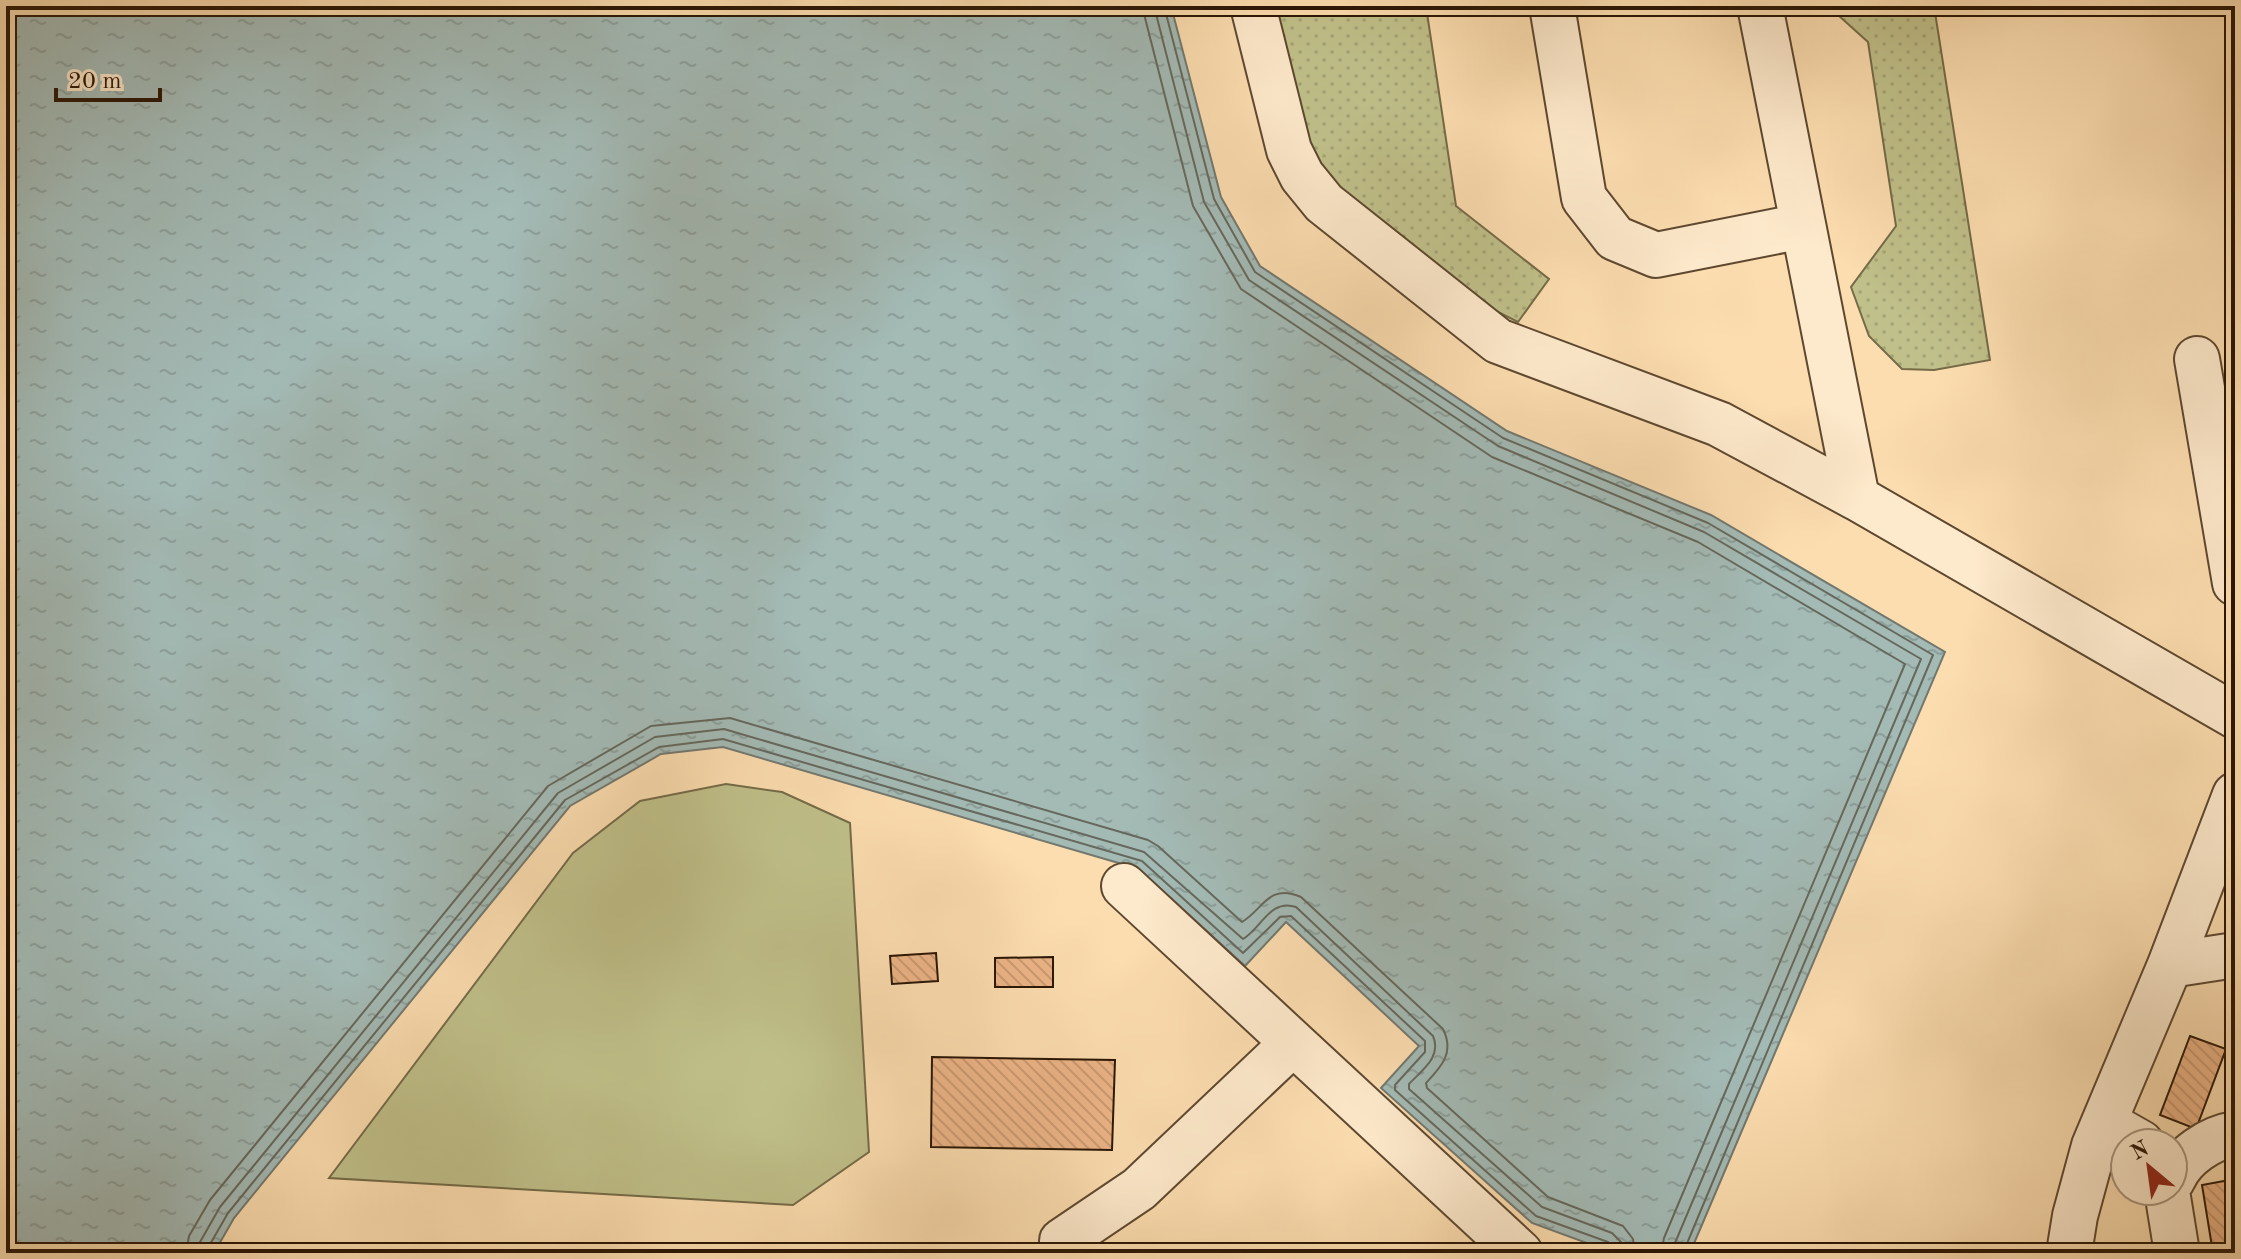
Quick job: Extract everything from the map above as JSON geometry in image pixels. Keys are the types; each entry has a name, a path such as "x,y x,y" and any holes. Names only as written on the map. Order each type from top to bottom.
{"lane":[{"path":"1253,6 1289,150 1302,176 1324,203 1498,341 1719,424 1857,498 2235,716"},
{"path":"1552,6 1584,198 1615,238 1656,255 1803,226"},
{"path":"1760,6 1857,498"},
{"path":"2197,359 2235,583"},
{"path":"2125,1127 2170,965 2235,795"},
{"path":"1124,886 1520,1253"},
{"path":"2170,965 2235,955"},
{"path":"1062,1253 1062,1241 1139,1189 1293,1043"},
{"path":"2189,1161 2218,1137 2235,1134"},
{"path":"2069,1253 2075,1216 2094,1146 2109,1139"},
{"path":"2175,1207 2177,1253"}],"green space":[{"path":"1272,6 1426,6 1456,206 1549,279 1518,322 1472,299 1323,179 1306,140"},
{"path":"1828,6 1934,6 1990,360 1934,370 1902,369 1869,336 1851,287 1896,226 1868,42"},
{"path":"726,784 782,792 850,823 869,1152 793,1205 329,1178 573,853 640,801"}],"water":[{"path":"6,6 1171,6 1221,197 1260,266 1507,431 1711,515 1945,652 1690,1253 1614,1253 1532,1223 1381,1088 1419,1046 1286,922 1245,966 1139,869 723,747 661,754 570,806 234,1218 214,1253 6,1253"}],"building":[{"path":"936,953 938,981 892,984 890,956"},
{"path":"1053,957 1053,987 995,987 995,958"},
{"path":"2190,1036 2226,1049 2196,1129 2160,1115"},
{"path":"932,1057 1115,1060 1112,1150 931,1147"},
{"path":"2235,1179 2235,1253 2213,1253 2202,1185"}]}
